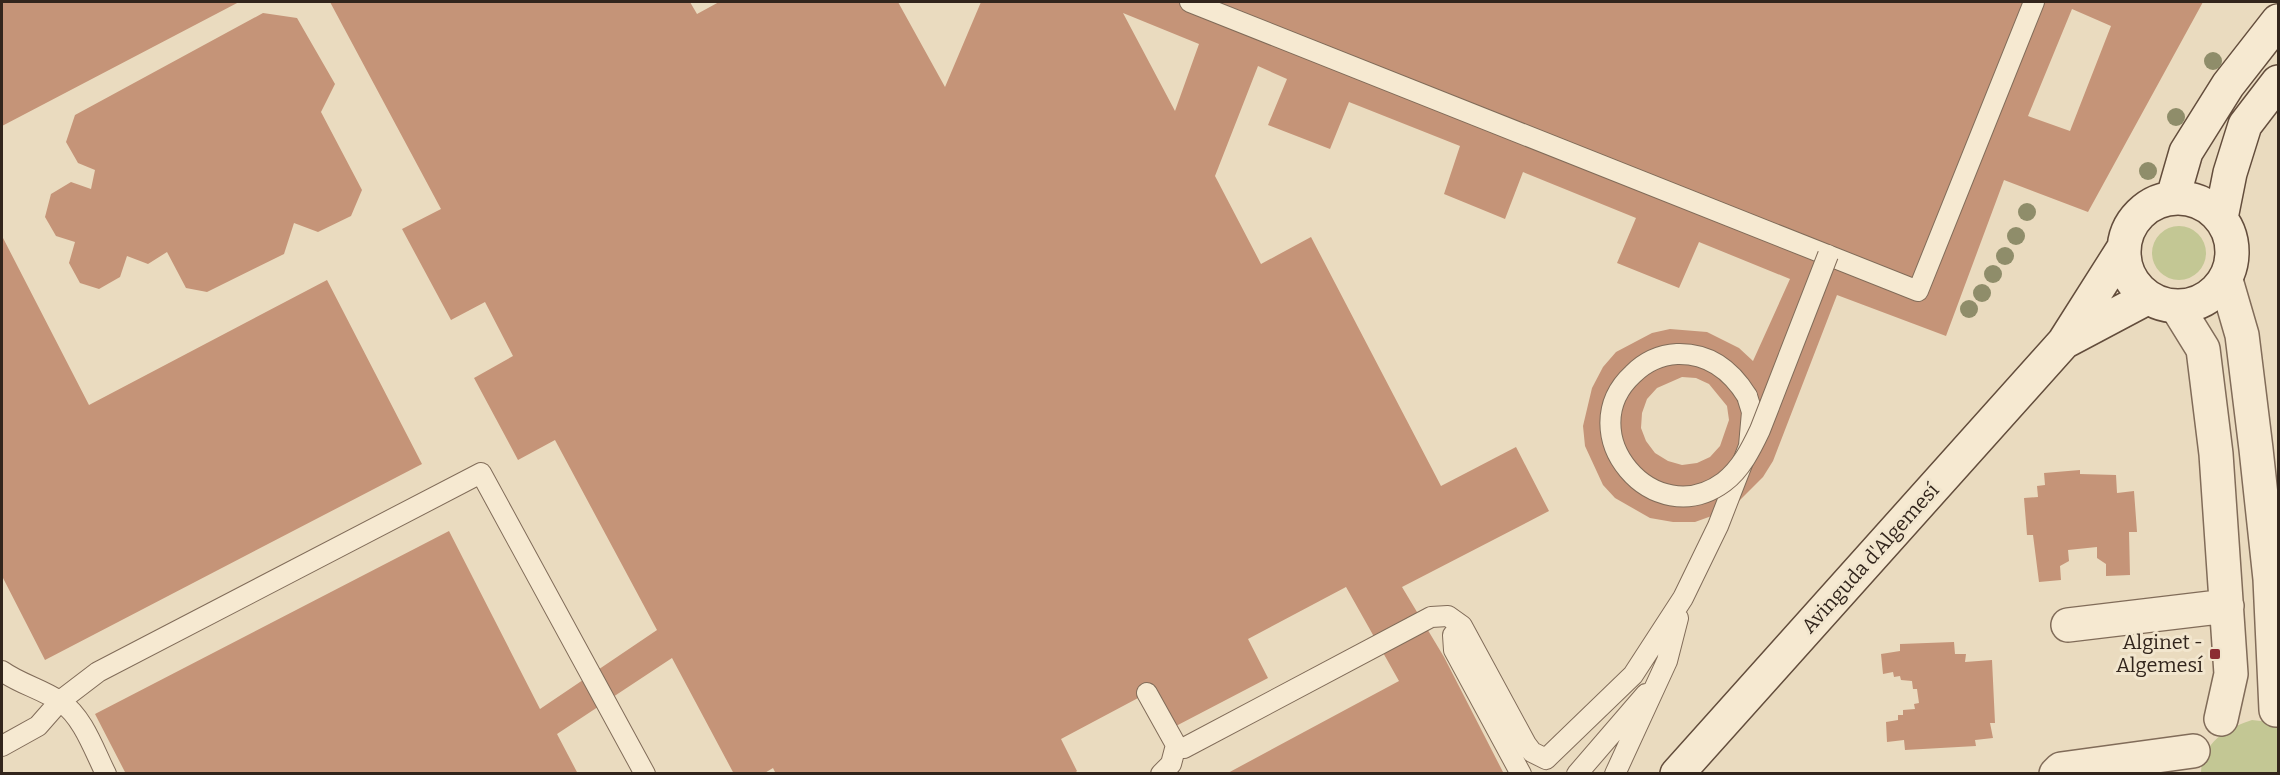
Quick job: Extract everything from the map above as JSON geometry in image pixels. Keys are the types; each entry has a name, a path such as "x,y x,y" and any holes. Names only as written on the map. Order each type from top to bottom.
{"street":[{"path":"2173,197 2186,152 2228,86 2278,21"},
{"path":"2221,218 2230,173 2245,125 2278,82"},
{"path":"2056,774 2061,769 2191,762 2203,735 2221,719 2251,708 2277,710 2274,573 2267,448 2242,335 2226,280 2233,248 2221,218 2200,201 2173,197 2148,206 2131,225 2123,249 2129,276 2147,298 2177,308 2206,300 2226,280"},
{"name":"Avinguda d'Algemesí","path":"1677,774 2064,342 2123,249"},
{"name":"Avinguda d'Algemesí","path":"2064,342 2147,298"},
{"path":"2177,308 2203,349 2216,454 2231,674 2221,719"},
{"path":"2216,454 2267,448"},
{"path":"2068,625 2227,606"}],"lane":[{"path":"1190,2 1918,291 2034,2"},
{"path":"1529,774 1534,766 1546,759 1633,675 1683,598 1718,526 1749,446 1752,412 1747,396 1737,380 1724,367 1707,358 1688,354 1654,359 1627,380 1617,395 1612,413 1611,431 1614,449 1624,467 1637,481 1654,490 1673,495 1690,495 1708,491 1723,482 1749,452 1760,430 1828,255"},
{"path":"2,746 38,726 60,701 98,672 481,473 645,774"},
{"path":"1615,774 1667,661 1683,598"},
{"path":"1147,693 1176,745 1184,748 1190,747 1431,617 1448,616 1462,626 1532,752 1561,763 1570,774"},
{"path":"1462,626 1453,635 1454,650 1521,774"},
{"path":"2,671 19,683 60,701 76,716 106,774"},
{"path":"1577,774 1659,679"},
{"path":"1161,774 1171,764 1176,745"}],"green space":[{"path":"2174,226 2184,226 2194,230 2202,238 2206,253 2202,268 2194,276 2184,280 2174,280 2164,276 2156,268 2152,258 2152,248 2156,238 2164,230"},
{"path":"2252,720 2278,723 2278,773 2201,774 2202,763 2210,746 2224,733"}],"building":[{"path":"2,2 239,2 2,126"},
{"path":"330,2 690,2 697,14 719,2 898,2 945,87 981,2 2203,2 2088,212 2004,180 1946,336 1837,295 1773,461 1763,477 1731,509 1695,522 1673,522 1650,518 1615,498 1603,485 1585,446 1583,426 1592,388 1603,367 1616,352 1652,333 1670,329 1707,332 1739,348 1753,361 1790,279 1699,242 1679,288 1617,263 1636,218 1523,172 1505,219 1444,194 1460,146 1349,102 1330,149 1268,125 1287,79 1258,66 1215,176 1261,264 1311,237 1441,486 1516,447 1549,511 1402,587 1444,657 1504,774 1226,774 1399,681 1346,587 1248,639 1268,678 1176,726 1155,689 1061,739 1077,771 1074,774 776,774 773,768 763,774 734,774 672,658 557,734 578,774 126,774 95,714 449,531 540,709 657,630 555,440 518,460 474,378 513,356 485,302 451,320 402,229 441,209","holes":["2072,9 2111,26 2070,131 2028,116","1123,13 1199,44 1175,111","1682,377 1696,378 1709,384 1727,406 1729,420 1720,446 1710,457 1697,463 1682,465 1668,461 1655,453 1646,441 1641,428 1642,413 1647,399 1657,388"]},
{"path":"263,13 297,18 335,84 321,112 362,190 351,216 318,232 294,223 284,254 207,292 186,288 167,252 148,264 127,256 120,277 99,289 80,283 69,263 75,242 56,236 45,217 51,194 71,182 91,189 95,170 78,163 66,142 75,115"},
{"path":"2,236 89,405 327,280 422,464 45,660 2,576"},
{"path":"2080,470 2080,474 2116,475 2117,493 2134,491 2137,532 2129,532 2130,575 2106,576 2106,564 2097,558 2097,547 2068,550 2069,561 2060,566 2061,580 2039,582 2033,535 2027,535 2024,498 2038,497 2037,486 2045,485 2044,473"},
{"path":"1954,642 1955,654 1966,654 1965,662 1992,660 1995,723 1990,723 1993,738 1975,740 1976,746 1905,750 1904,740 1887,742 1886,722 1898,720 1898,715 1903,715 1903,710 1915,709 1914,704 1919,703 1917,689 1913,689 1912,681 1901,680 1900,676 1894,677 1893,672 1883,674 1881,654 1900,651 1900,644"}],"place":[{"name":"Alginet - Algemesí","path":"2215,654"}]}
